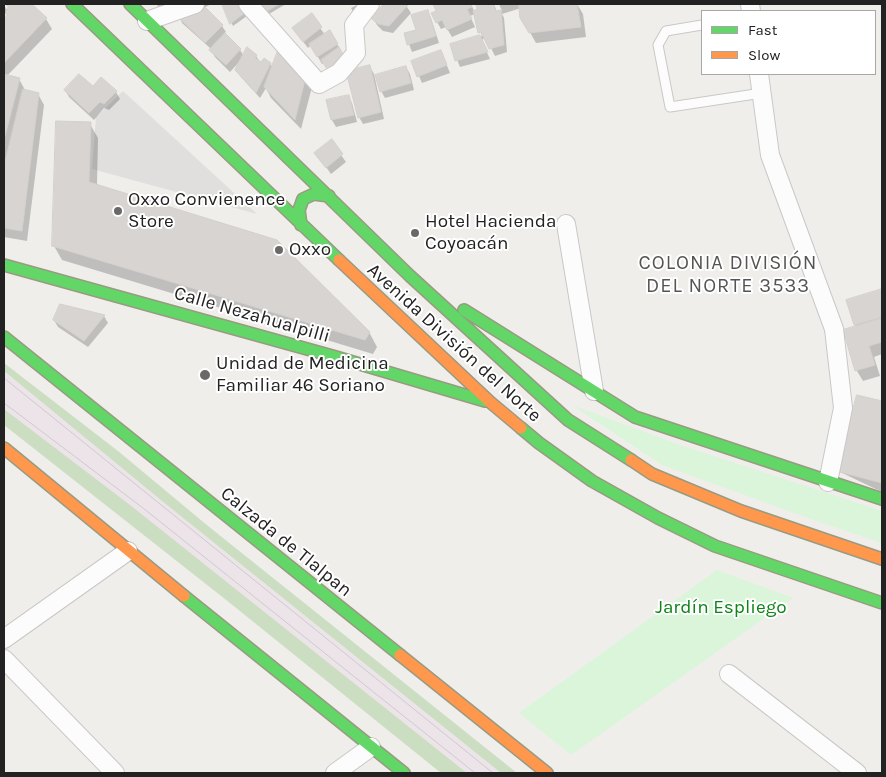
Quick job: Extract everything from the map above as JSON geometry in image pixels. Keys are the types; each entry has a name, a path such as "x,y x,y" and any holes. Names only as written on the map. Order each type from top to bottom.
{"main road":[{"name":"Avenida División del Norte","path":"72,4 301,225 490,402 539,443 592,481 658,518 715,546 882,603"},
{"name":"Avenida División del Norte","path":"130,4 410,276 568,420 652,474 741,511 882,559"},
{"path":"165,77 199,114 205,116"},
{"path":"220,91 223,101 220,110"},
{"path":"301,225 298,209 301,202 306,197 318,193 328,196"},
{"name":"Calle Nezahualpilli","path":"4,265 336,357 490,402"},
{"name":"Avenida División del Norte","path":"410,276 635,417 882,499"},
{"name":"Calzada de Tlalpan","path":"4,337 547,773"},
{"path":"4,448 128,551 404,773"}],"street":[{"path":"147,20 195,4"},
{"path":"248,4 319,84 339,73 356,53 354,25 370,4"},
{"path":"759,75 770,155 834,329 843,408 828,482"},
{"path":"566,224 594,391"},
{"path":"4,639 128,551"},
{"path":"4,659 115,773"},
{"path":"729,674 857,773"},
{"path":"335,773 371,747"}],"lane":[{"path":"701,25 666,31 658,45 670,107 762,93"}],"shaded area":[{"path":"123,91 257,214 92,169 96,117"},
{"path":"4,371 162,501 501,773 467,773 204,564 4,409"}],"green space":[{"path":"4,363 118,451 208,526 517,773 501,773 162,501 4,371"},
{"path":"572,405 680,445 882,511 882,543 662,465"},
{"path":"4,409 130,505 467,773 441,773 230,603 4,425"},
{"name":"Jardín Espliego","path":"717,570 793,598 571,755 519,713"}],"building":[{"path":"9,4 32,4 47,18 4,63 4,26"},
{"path":"222,4 238,4 246,12 230,24"},
{"path":"262,4 279,4 266,12"},
{"path":"384,4 408,5 389,26 378,24 371,18"},
{"path":"433,4 471,4 472,7 467,9 472,19 447,30 442,20 436,23 431,13 436,11"},
{"path":"476,4 493,4 496,11 501,10 504,45 489,49 481,32 478,33 473,11 477,9"},
{"path":"519,4 577,4 581,27 529,33 520,18"},
{"path":"206,8 223,25 205,43 177,16"},
{"path":"428,10 436,36 407,45 404,33 416,30 411,15"},
{"path":"312,13 322,27 303,42 292,28"},
{"path":"330,30 338,44 317,57 309,44"},
{"path":"225,33 241,49 226,65 209,50"},
{"path":"480,35 488,52 455,61 450,44"},
{"path":"247,47 257,55 255,58 261,62 264,58 271,63 256,93 235,70"},
{"path":"339,47 347,62 332,76 321,60"},
{"path":"279,48 306,76 295,120 264,87"},
{"path":"441,50 447,65 417,77 411,61"},
{"path":"370,65 381,112 358,118 346,71"},
{"path":"406,66 411,83 380,92 375,75"},
{"path":"4,74 20,78 4,140"},
{"path":"79,74 93,86 101,77 117,91 104,104 100,102 89,113 64,90"},
{"path":"23,89 39,93 22,231 4,228 4,166"},
{"path":"349,95 354,115 331,120 326,100"},
{"name":"Oxxo Convienence Store","path":"56,121 91,122 89,182 277,240 370,332 365,340 52,246"},
{"path":"332,139 343,154 326,168 314,153"},
{"path":"882,289 882,317 854,325 846,300"},
{"path":"60,304 105,315 84,341 53,320"},
{"path":"882,318 882,342 869,346 875,365 855,371 843,330"},
{"path":"857,395 882,401 882,483 836,471"}],"tram line":[{"path":"4,378 493,773"},
{"path":"4,403 143,508 475,773"}],"traffic: fast":[{"path":"72,4 339,260"},
{"path":"130,4 410,276 568,420 631,460"},
{"path":"301,225 299,210 303,199 314,194 329,196"},
{"path":"4,265 336,357 485,401"},
{"path":"464,310 635,417 882,499"},
{"path":"4,337 400,655"},
{"path":"521,428 592,481 658,518 715,546 882,603"},
{"path":"184,596 404,773"}],"traffic: slow":[{"path":"339,260 490,402 521,428"},
{"path":"4,448 184,596"},
{"path":"631,460 652,474 741,511 882,559"},
{"path":"400,655 547,773"}],"place":[{"name":"Oxxo Convienence Store","path":"118,211"},
{"name":"Hotel Hacienda Coyoacán","path":"415,233"},
{"name":"Oxxo","path":"279,250"},
{"name":"Unidad de Medicina Familiar 46 Soriano","path":"205,375"}],"district":[{"name":"COLONIA DIVISIÓN DEL NORTE 3533","path":"728,274"}]}
